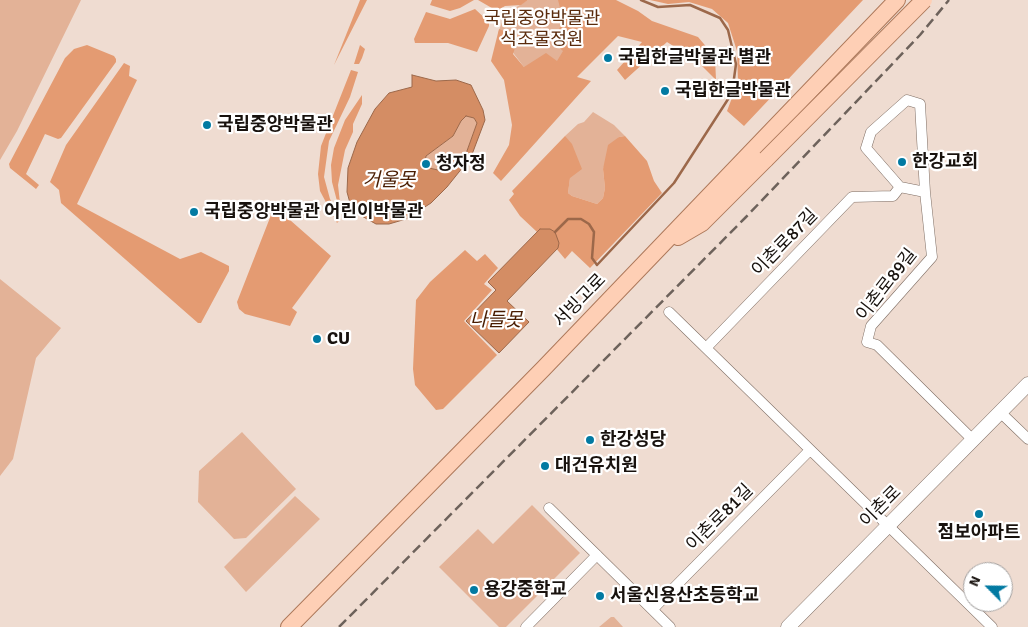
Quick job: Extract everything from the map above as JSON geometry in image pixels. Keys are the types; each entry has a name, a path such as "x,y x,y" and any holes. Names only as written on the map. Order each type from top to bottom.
{"main road":[{"name":"서빙고로","path":"289,627 364,553 897,0"},
{"path":"661,246 702,223 924,0"}],"street":[{"name":"이촌로89길","path":"900,187 866,148 871,132 907,100 920,104 925,192 932,257 871,326 867,342 877,346 973,440"},
{"path":"900,187 925,192"},
{"name":"이촌로87길","path":"706,348 852,197 892,196 900,187"},
{"path":"670,312 992,627"},
{"name":"이촌로","path":"792,626 1028,384"},
{"path":"1001,413 1028,439"},
{"name":"이촌로81길","path":"653,609 810,450"},
{"path":"549,508 670,627"},
{"path":"526,627 597,556"}],"green space":[{"path":"0,0 81,0 17,131 0,160"},
{"name":"국립중앙박물관 석조물정원","path":"528,0 588,0 568,52 537,84 498,33 505,14"},
{"path":"593,112 614,125 625,136 619,137 603,169 605,188 603,198 597,204 568,193 570,177 574,173 565,136 578,124 584,122"},
{"path":"466,116 474,118 477,123 463,162 448,164 438,170 429,168 425,163 426,156 453,136 461,120"},
{"path":"0,279 61,328 36,358 13,459 0,476"},
{"path":"242,432 296,489 246,538 234,539 198,502 199,471"},
{"path":"295,496 320,519 246,592 224,567"},
{"path":"532,505 580,553 506,627 499,627 439,567 478,529 493,544"},
{"path":"611,617 614,617 623,627 599,627"}],"shaded area":[{"path":"360,0 367,0 334,65"},
{"path":"432,0 474,0 450,11 430,5"},
{"path":"478,0 528,0 521,5 505,6 497,11"},
{"path":"558,0 616,0 638,11 652,21 698,37 715,57 716,80 697,61 667,42 625,80 617,70 642,42 618,36 577,77 591,81 501,181 493,173 509,145 512,125 504,80 491,61 499,29 516,36 517,42 513,54 524,67 546,53 557,61 563,51 554,43 563,19"},
{"path":"650,0 863,0 744,126 727,111 738,82 737,51 728,23 712,9 689,2 668,4"},
{"path":"475,9 489,22 477,52 448,43 415,43 414,39 426,12 450,19"},
{"path":"87,45 114,56 116,62 61,138 58,139 45,134 26,174 39,185 36,189 10,168 9,164 65,58 74,49"},
{"path":"360,45 365,49 359,64 354,64"},
{"path":"124,63 130,66 129,76 137,80 77,204 180,259 201,252 229,266 229,271 201,323 198,323 61,203 59,190 50,182 66,145"},
{"path":"351,70 358,72 350,97 329,141 324,177 330,199 341,219 337,223 320,191 318,174 321,146"},
{"path":"362,95 362,104 353,124 353,132 345,150 338,185 340,203 337,201 332,182 331,165 334,148 345,120"},
{"path":"565,136 572,144 582,169 570,178 568,193 572,196 597,204 603,198 605,188 603,169 608,145 619,137 625,136 647,161 654,181 662,193 590,268 572,251 565,259 540,229 537,232 520,216 509,200 514,194 512,191"},
{"path":"273,210 290,220 331,256 292,308 297,312 290,326 245,314 239,309 237,302"},
{"path":"465,250 477,261 485,254 498,268 484,284 492,290 464,321 497,355 443,409 436,410 415,385 413,369 416,300 430,282"}],"water":[{"name":"거울못","path":"412,75 436,81 456,80 471,85 483,110 485,120 471,157 447,187 431,203 406,219 389,224 376,224 360,215 350,203 347,192 348,168 357,142 375,109 389,93 412,87","holes":["466,116 474,118 477,123 463,162 448,164 438,170 429,168 425,162 426,156 453,136"]},
{"name":"나들못","path":"540,229 550,229 555,232 559,243 558,248 507,301 529,322 499,353 466,321 496,290 488,282"}],"waterway":[{"path":"555,232 568,219 581,219 589,224 594,232 592,258 597,265 674,183 732,93 736,64 728,30 720,18 690,5 658,7 641,0"}],"railway":[{"path":"339,627 746,217 920,35 949,0"}],"place":[{"name":"국립한글박물관 별관","path":"608,58"},
{"name":"국립한글박물관","path":"665,91"},
{"name":"국립중앙박물관","path":"207,125"},
{"name":"한강교회","path":"902,162"},
{"name":"청자정","path":"426,164"},
{"name":"국립중앙박물관 어린이박물관","path":"194,212"},
{"name":"CU","path":"317,339"},
{"name":"한강성당","path":"590,440"},
{"name":"대건유치원","path":"545,466"},
{"name":"점보아파트","path":"979,514"},
{"name":"용강중학교","path":"474,590"},
{"name":"서울신용산초등학교","path":"600,596"}]}
